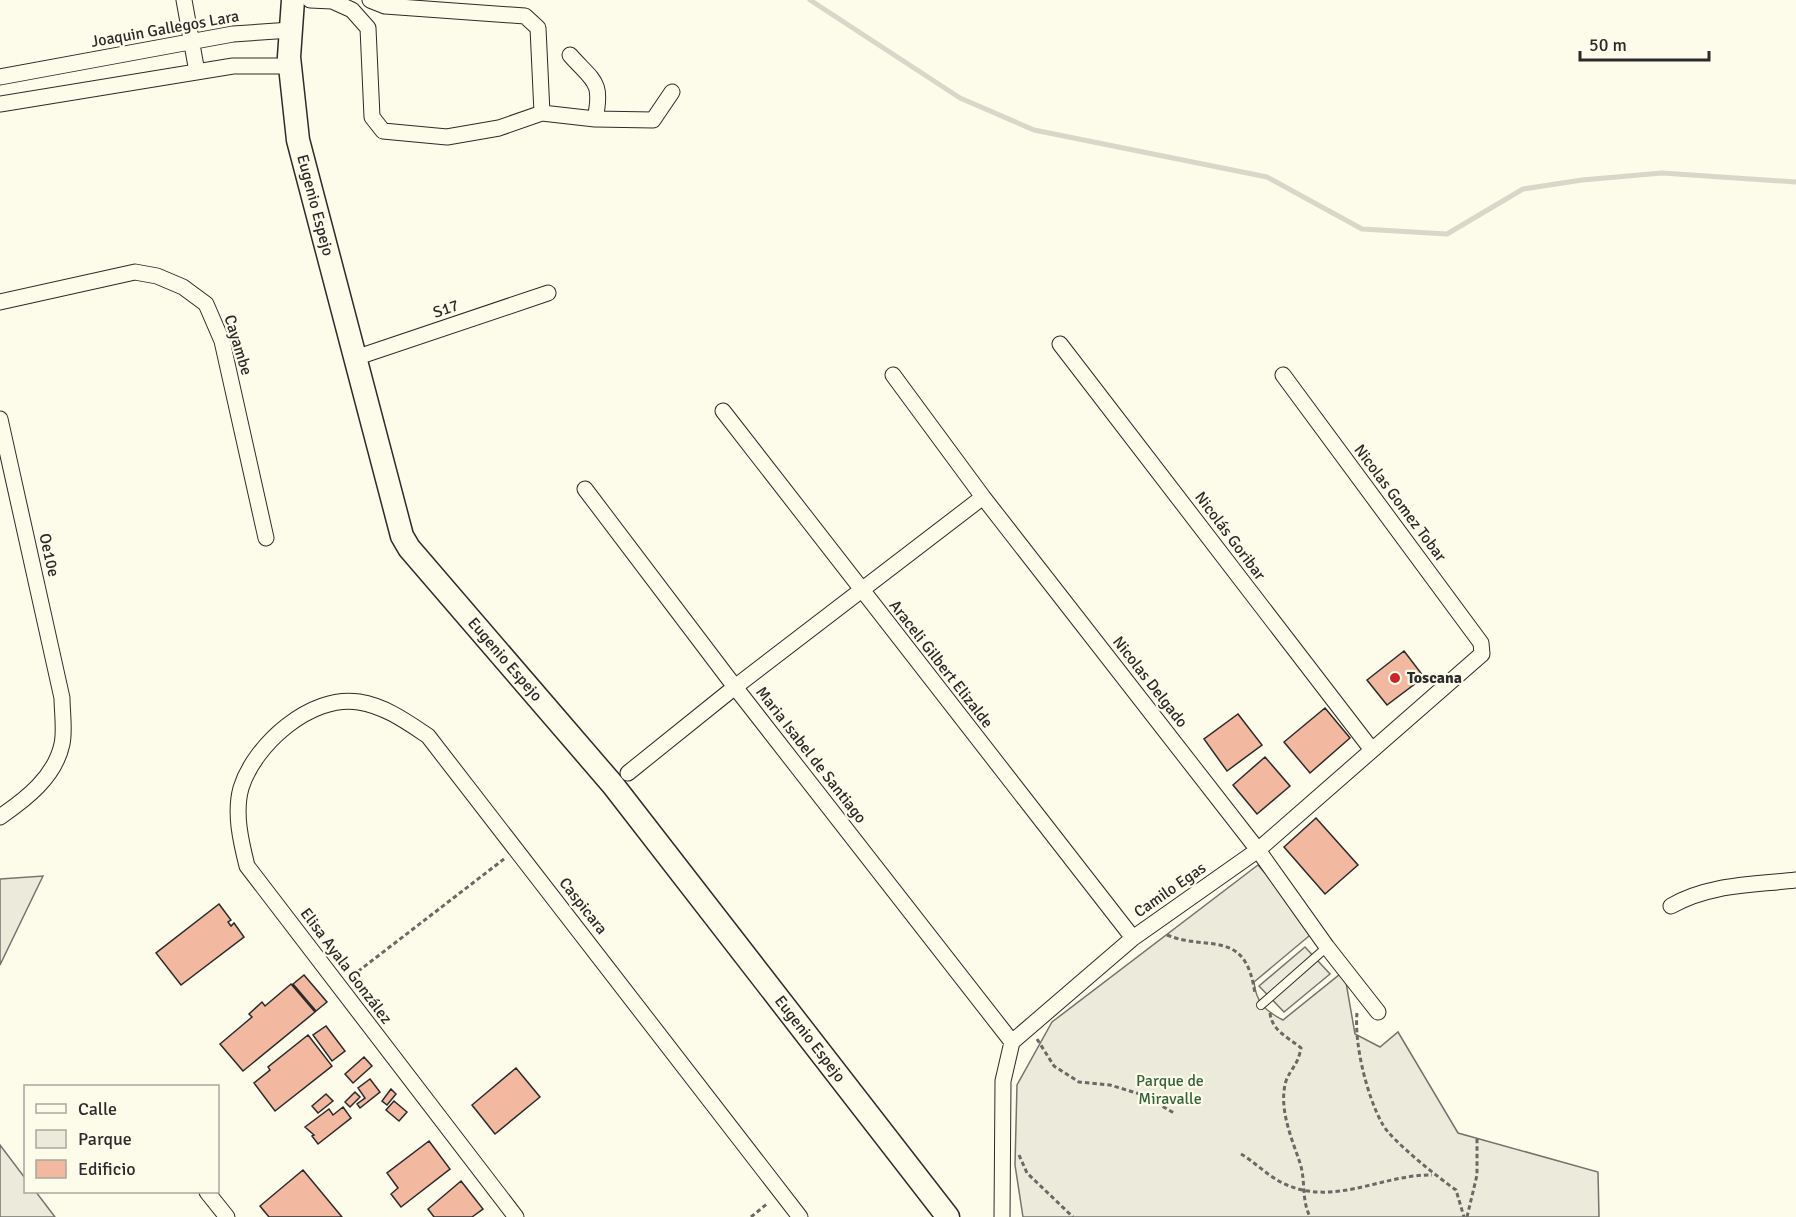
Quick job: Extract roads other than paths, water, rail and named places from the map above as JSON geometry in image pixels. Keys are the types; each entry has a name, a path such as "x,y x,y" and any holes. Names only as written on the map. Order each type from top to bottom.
{"street":[{"path":"184,0 197,72"},
{"name":"Eugenio Espejo","path":"292,0 290,66 298,140 402,536 409,548 613,785 948,1217"},
{"path":"310,0 332,1 352,10 368,28 372,117 383,130 447,136 499,128 542,113 596,119 652,120 672,92"},
{"path":"370,0 385,6 525,16 537,28 542,113"},
{"path":"368,28 385,6"},
{"name":"Joaquin Gallegos Lara","path":"0,77 233,34 291,30"},
{"path":"570,55 598,87 600,95 596,119"},
{"name":"Joaquin Gallegos Lara","path":"82,62 87,90"},
{"path":"0,104 233,66 290,66"},
{"name":"Cayambe","path":"0,302 135,272 157,276 183,287 206,304 222,341 266,538"},
{"name":"S17","path":"355,358 548,293"},
{"name":"Nicolás Goribar","path":"1060,344 1372,750"},
{"name":"Nicolas Delgado","path":"893,375 983,497 1258,850 1327,947 1378,1012"},
{"name":"Nicolas Gomez Tobar","path":"1283,375 1481,643 1482,654"},
{"name":"Araceli Gilbert Elizalde","path":"723,411 1132,938"},
{"name":"Oe10e","path":"0,419 62,698 62,744 53,768 28,798 0,817"},
{"name":"Maria Isabel de Santiago","path":"585,489 735,687 1012,1042"},
{"path":"628,773 735,687 983,497"},
{"name":"Camilo Egas","path":"1012,1042 1132,938 1258,850 1482,654"},
{"name":"Caspicara","path":"291,721 325,704 358,702 394,713 428,736 800,1217"},
{"name":"Elisa Ayala González","path":"291,721 259,754 241,789 239,832 247,866 516,1217"},
{"path":"1671,906 1688,896 1710,890 1796,880"},
{"path":"1002,1217 1003,1081 1012,1042"},
{"path":"209,1193 227,1217"}],"lane":[{"path":"1261,1005 1327,947"}],"waterway":[{"path":"810,0 960,98 1034,130 1267,177 1362,229 1447,234 1523,189 1582,180 1662,173 1796,182"}],"place":[{"name":"Toscana","path":"1395,678"}],"park label":[{"name":"Parque de Miravalle","path":"1170,1090"}]}
